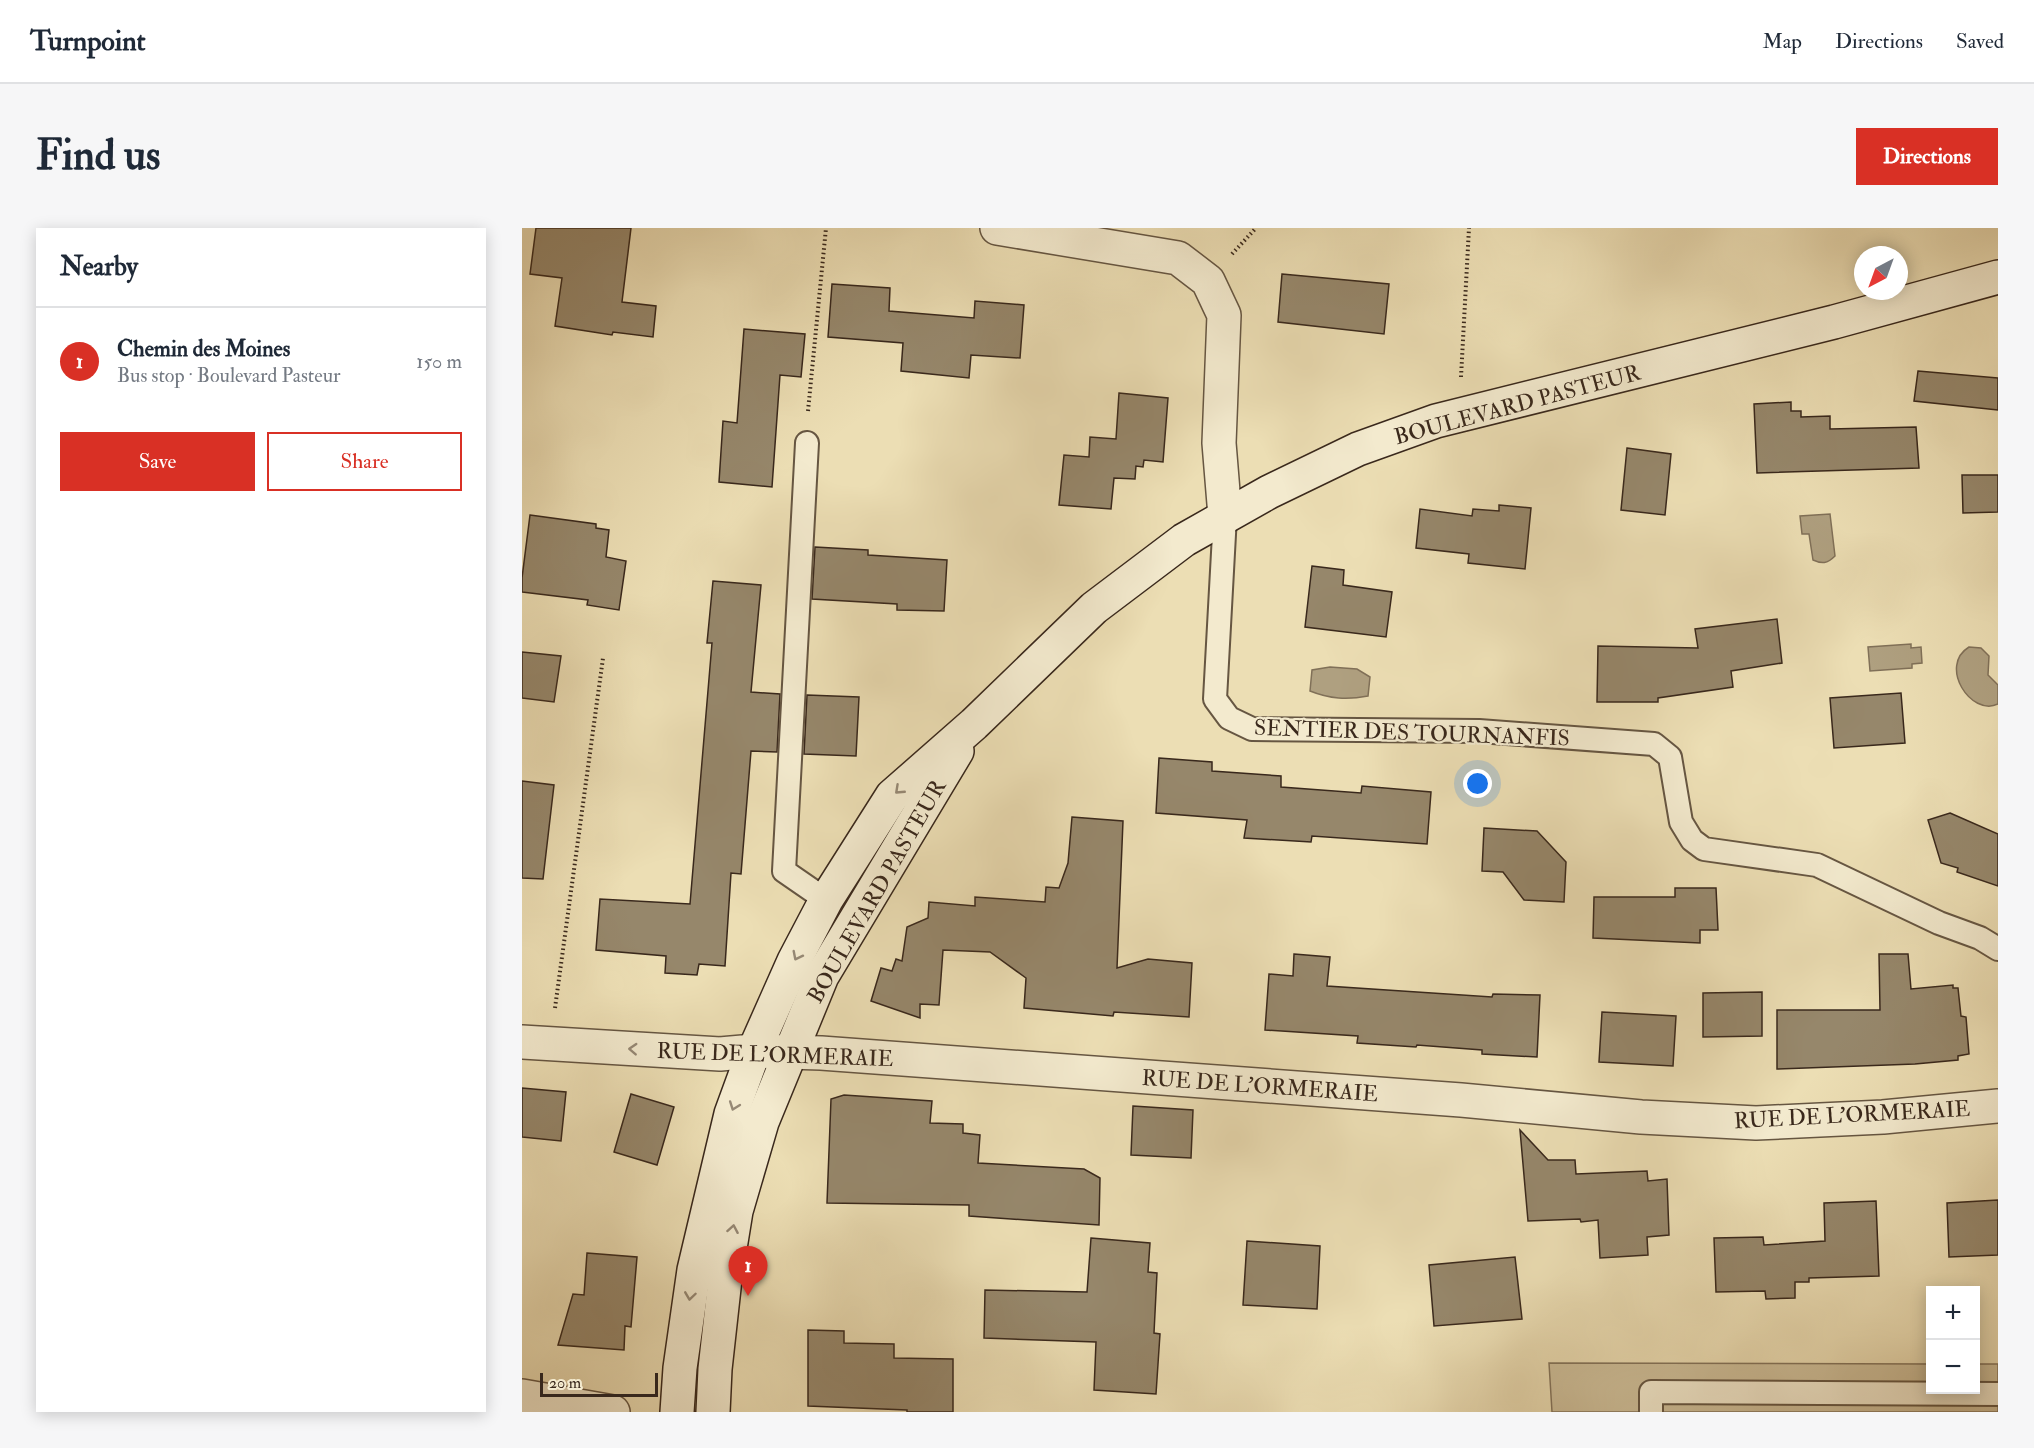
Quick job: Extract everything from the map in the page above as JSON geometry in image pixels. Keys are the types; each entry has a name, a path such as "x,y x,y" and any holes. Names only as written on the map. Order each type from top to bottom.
{"main road":[{"path":"997,228 1178,258 1208,281 1224,315 1219,443 1225,516"},
{"name":"BOULEVARD PASTEUR","path":"677,1412 680,1368 694,1270 730,1114 754,1051 794,961 826,900 892,796 974,724 1094,608 1184,540 1269,492 1358,449 1436,421 1834,322 1998,277"},
{"name":"BOULEVARD PASTEUR","path":"713,1412 715,1368 725,1279 736,1211 762,1122 822,976 974,724"},
{"name":"RUE DE L'ORMERAIE","path":"536,1043 720,1054 754,1051 789,1052 1461,1100 1641,1118 1756,1123 1883,1117 1998,1106"},
{"path":"522,1396 613,1412"}],"lane":[{"path":"807,443 784,871 826,900"},
{"name":"SENTIER DES TOURNANFIS","path":"1225,516 1215,699 1228,718 1252,729 1479,731 1654,744 1670,757 1681,822 1692,840 1704,849 1817,865 1939,923 1980,938 1998,949"},
{"path":"1651,1402 1998,1395"}],"path":[{"path":"808,412 826,228"},
{"path":"1459,416 1469,228"},
{"path":"536,1043 603,658"}],"shaded area":[{"path":"1830,514 1835,556 1827,562 1819,562 1813,560 1809,534 1802,534 1800,516"},
{"path":"1911,644 1911,648 1921,647 1922,663 1912,664 1912,668 1870,671 1868,647"},
{"path":"1969,647 1981,648 1989,656 1988,675 1998,685 1998,704 1988,706 1978,703 1962,688 1957,677 1957,666 1960,655"},
{"path":"1330,667 1357,669 1370,677 1368,696 1339,698 1310,691 1312,670"},
{"path":"1549,1363 1926,1364 1926,1394 1980,1394 1980,1364 1998,1364 1998,1412 1552,1412"}],"building":[{"path":"536,228 631,228 622,302 656,306 653,337 613,332 612,335 555,326 562,278 530,274"},
{"path":"1282,274 1389,284 1384,334 1278,322"},
{"path":"832,284 890,288 889,311 974,318 975,301 1024,305 1020,358 971,355 969,378 901,371 903,343 828,337"},
{"path":"744,329 805,334 801,377 780,375 772,487 719,482 723,421 737,423"},
{"path":"1918,371 1998,378 1998,410 1914,401"},
{"path":"1119,393 1168,398 1163,462 1144,460 1143,467 1136,466 1135,479 1114,478 1111,509 1059,505 1064,455 1089,457 1090,437 1116,439"},
{"path":"1791,402 1791,411 1801,411 1801,417 1830,416 1830,429 1916,427 1919,468 1757,473 1754,404"},
{"path":"1627,448 1671,454 1665,515 1621,510"},
{"path":"1962,475 1998,475 1998,512 1963,513"},
{"path":"1499,505 1531,508 1525,569 1468,563 1469,554 1416,548 1420,509 1472,516 1473,509 1499,511"},
{"path":"530,515 596,524 596,528 609,530 606,557 626,561 619,610 587,605 588,600 522,592"},
{"path":"815,547 868,550 868,555 947,560 944,611 897,610 897,604 812,599"},
{"path":"1312,566 1344,570 1343,585 1392,592 1386,637 1305,627"},
{"path":"713,581 761,585 751,692 780,694 777,752 751,751 741,874 731,873 725,966 699,964 697,975 665,973 666,956 596,950 600,899 690,904 712,643 707,643"},
{"path":"1777,619 1782,663 1731,671 1733,687 1658,698 1658,702 1597,702 1598,646 1698,648 1695,629"},
{"path":"522,652 561,656 554,702 522,698"},
{"path":"1901,693 1905,743 1834,748 1830,698"},
{"path":"807,695 859,697 856,756 804,754"},
{"path":"1159,758 1212,762 1212,771 1281,776 1281,787 1361,793 1362,786 1431,792 1427,844 1312,836 1311,842 1244,838 1247,820 1156,813"},
{"path":"522,781 554,785 543,879 522,878"},
{"path":"1950,813 1998,834 1998,886 1957,872 1958,868 1941,863 1928,820"},
{"path":"1072,817 1123,821 1117,968 1148,959 1192,963 1189,1017 1114,1012 1113,1016 1024,1008 1026,978 990,952 943,950 939,1005 920,1004 920,1018 871,1001 881,968 892,971 896,959 902,961 907,927 928,918 929,902 975,906 975,897 1045,902 1046,887 1059,888 1068,863"},
{"path":"1484,828 1537,831 1566,862 1564,902 1524,900 1503,872 1482,871"},
{"path":"1675,888 1716,888 1718,930 1700,930 1700,943 1593,938 1594,897 1675,897"},
{"path":"1294,954 1330,957 1327,986 1492,997 1493,994 1540,995 1537,1057 1482,1054 1482,1050 1357,1043 1358,1036 1265,1030 1269,974 1293,976"},
{"path":"1879,954 1908,954 1911,989 1953,985 1953,988 1958,988 1961,1016 1966,1017 1969,1054 1958,1056 1958,1060 1915,1064 1777,1069 1777,1010 1880,1010"},
{"path":"1762,992 1762,1036 1703,1037 1703,993"},
{"path":"1602,1012 1676,1016 1673,1066 1599,1062"},
{"path":"522,1088 566,1092 561,1141 522,1137"},
{"path":"631,1094 674,1107 657,1165 614,1152"},
{"path":"844,1095 932,1101 930,1123 963,1124 963,1133 980,1135 978,1163 1084,1169 1100,1178 1099,1225 969,1216 969,1205 827,1203 831,1099"},
{"path":"1133,1106 1193,1110 1191,1158 1131,1155"},
{"path":"1520,1130 1548,1160 1575,1160 1576,1174 1647,1171 1648,1181 1667,1179 1669,1235 1647,1237 1648,1255 1600,1258 1598,1220 1528,1221"},
{"path":"1998,1200 1998,1255 1949,1257 1947,1203"},
{"path":"1876,1201 1879,1276 1809,1278 1809,1282 1795,1282 1795,1298 1766,1299 1765,1291 1716,1292 1714,1238 1763,1237 1764,1245 1825,1241 1824,1203"},
{"path":"1091,1238 1150,1243 1148,1272 1157,1273 1154,1333 1160,1334 1156,1394 1094,1390 1096,1342 984,1338 985,1290 1087,1292"},
{"path":"1247,1241 1320,1246 1317,1309 1243,1305"},
{"path":"587,1253 637,1257 631,1327 625,1326 624,1350 558,1345 573,1294 584,1295"},
{"path":"1515,1257 1522,1319 1434,1326 1429,1265"},
{"path":"808,1330 844,1331 844,1343 894,1344 894,1358 953,1359 953,1412 907,1412 907,1410 808,1406"}],"place":[{"name":"Chemin des Moines","path":"748,1296"}]}
